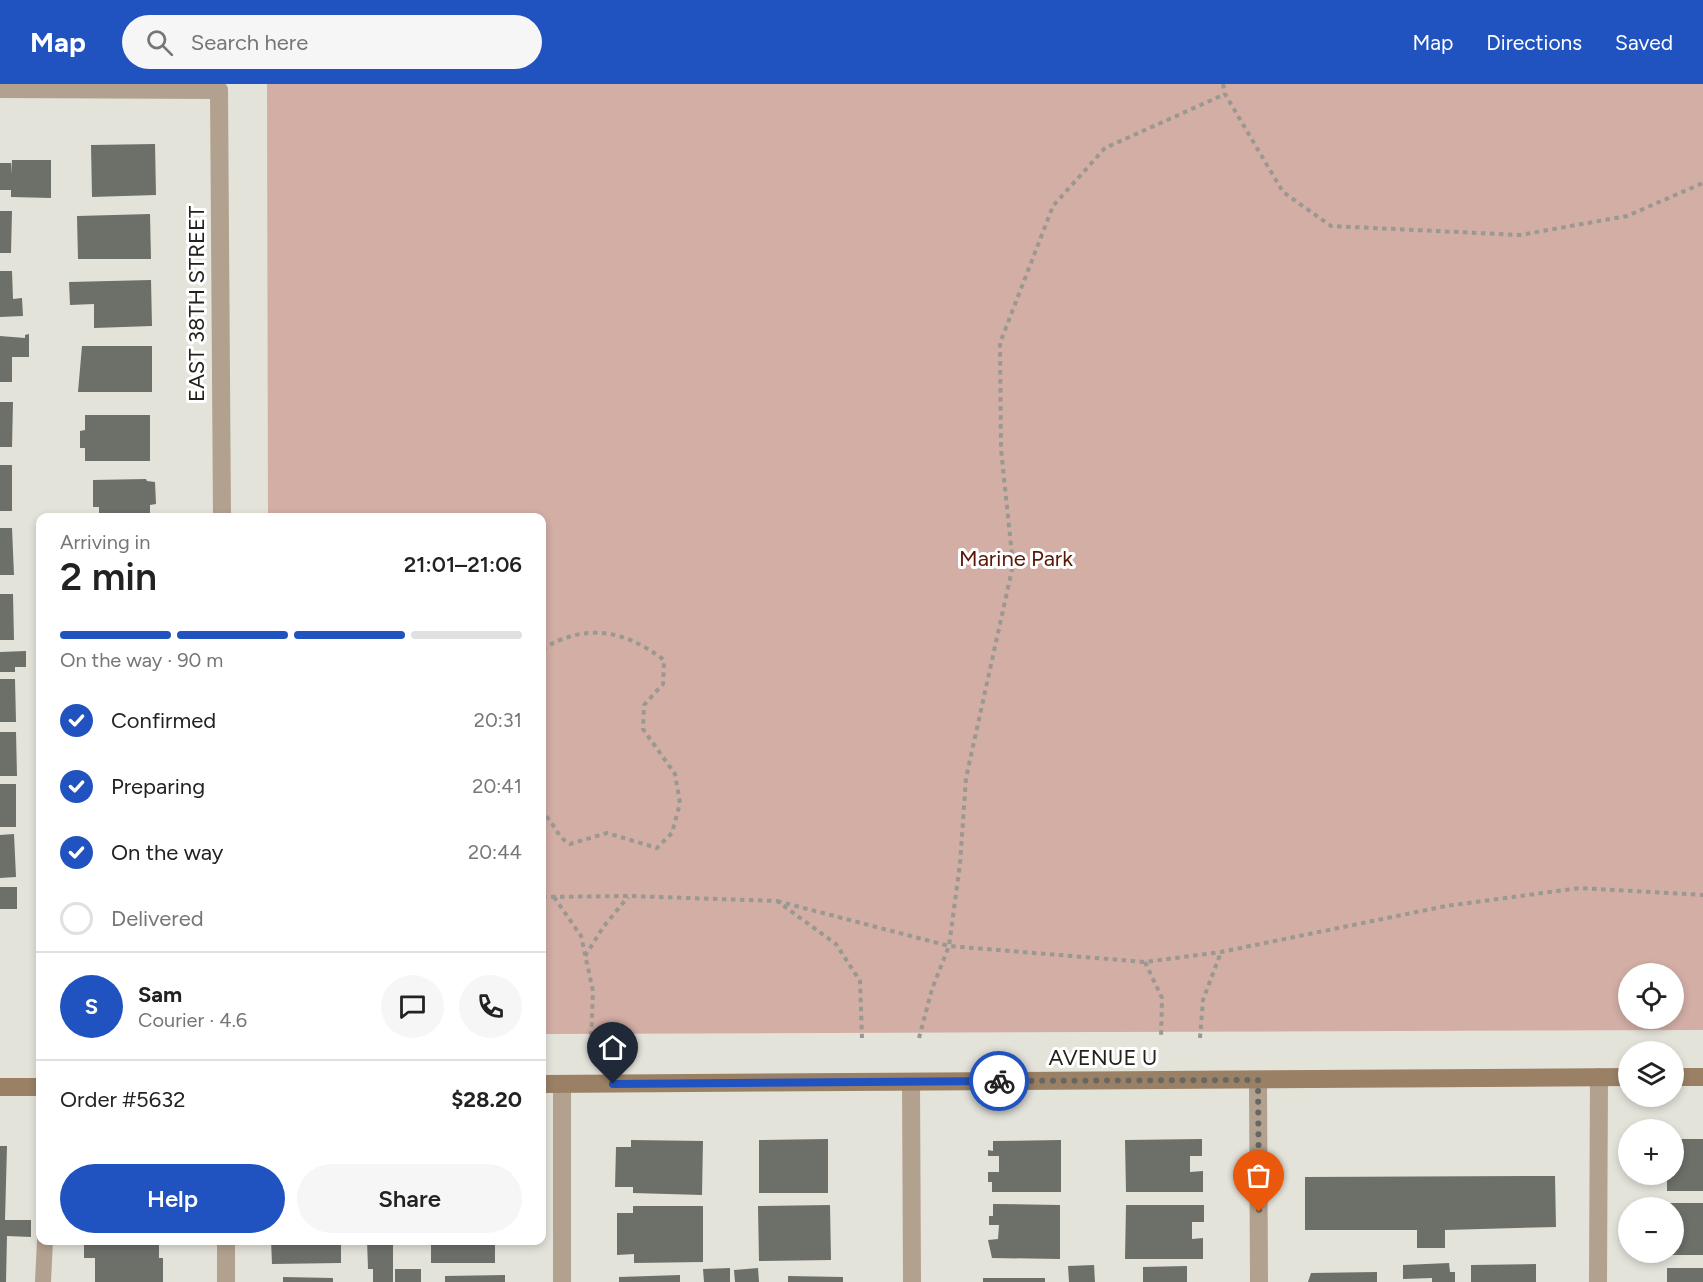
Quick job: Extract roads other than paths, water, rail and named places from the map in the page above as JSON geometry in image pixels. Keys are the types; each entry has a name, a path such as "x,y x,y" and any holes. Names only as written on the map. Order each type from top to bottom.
{"main road":[{"name":"AVENUE U","path":"546,1084 1618,1077"},
{"path":"1684,1077 1703,1077"},
{"path":"0,1088 36,1087"}],"street":[{"name":"EAST 38TH STREET","path":"0,89 219,90 222,513"},
{"path":"1598,1282 1599,1077"},
{"path":"1258,1080 1259,1282"},
{"path":"911,1082 912,1282"},
{"path":"562,1084 562,1282"},
{"path":"225,1245 226,1282"}],"lane":[{"path":"44,1282 45,1245"}],"park label":[{"name":"Marine Park","path":"1016,558"}]}
